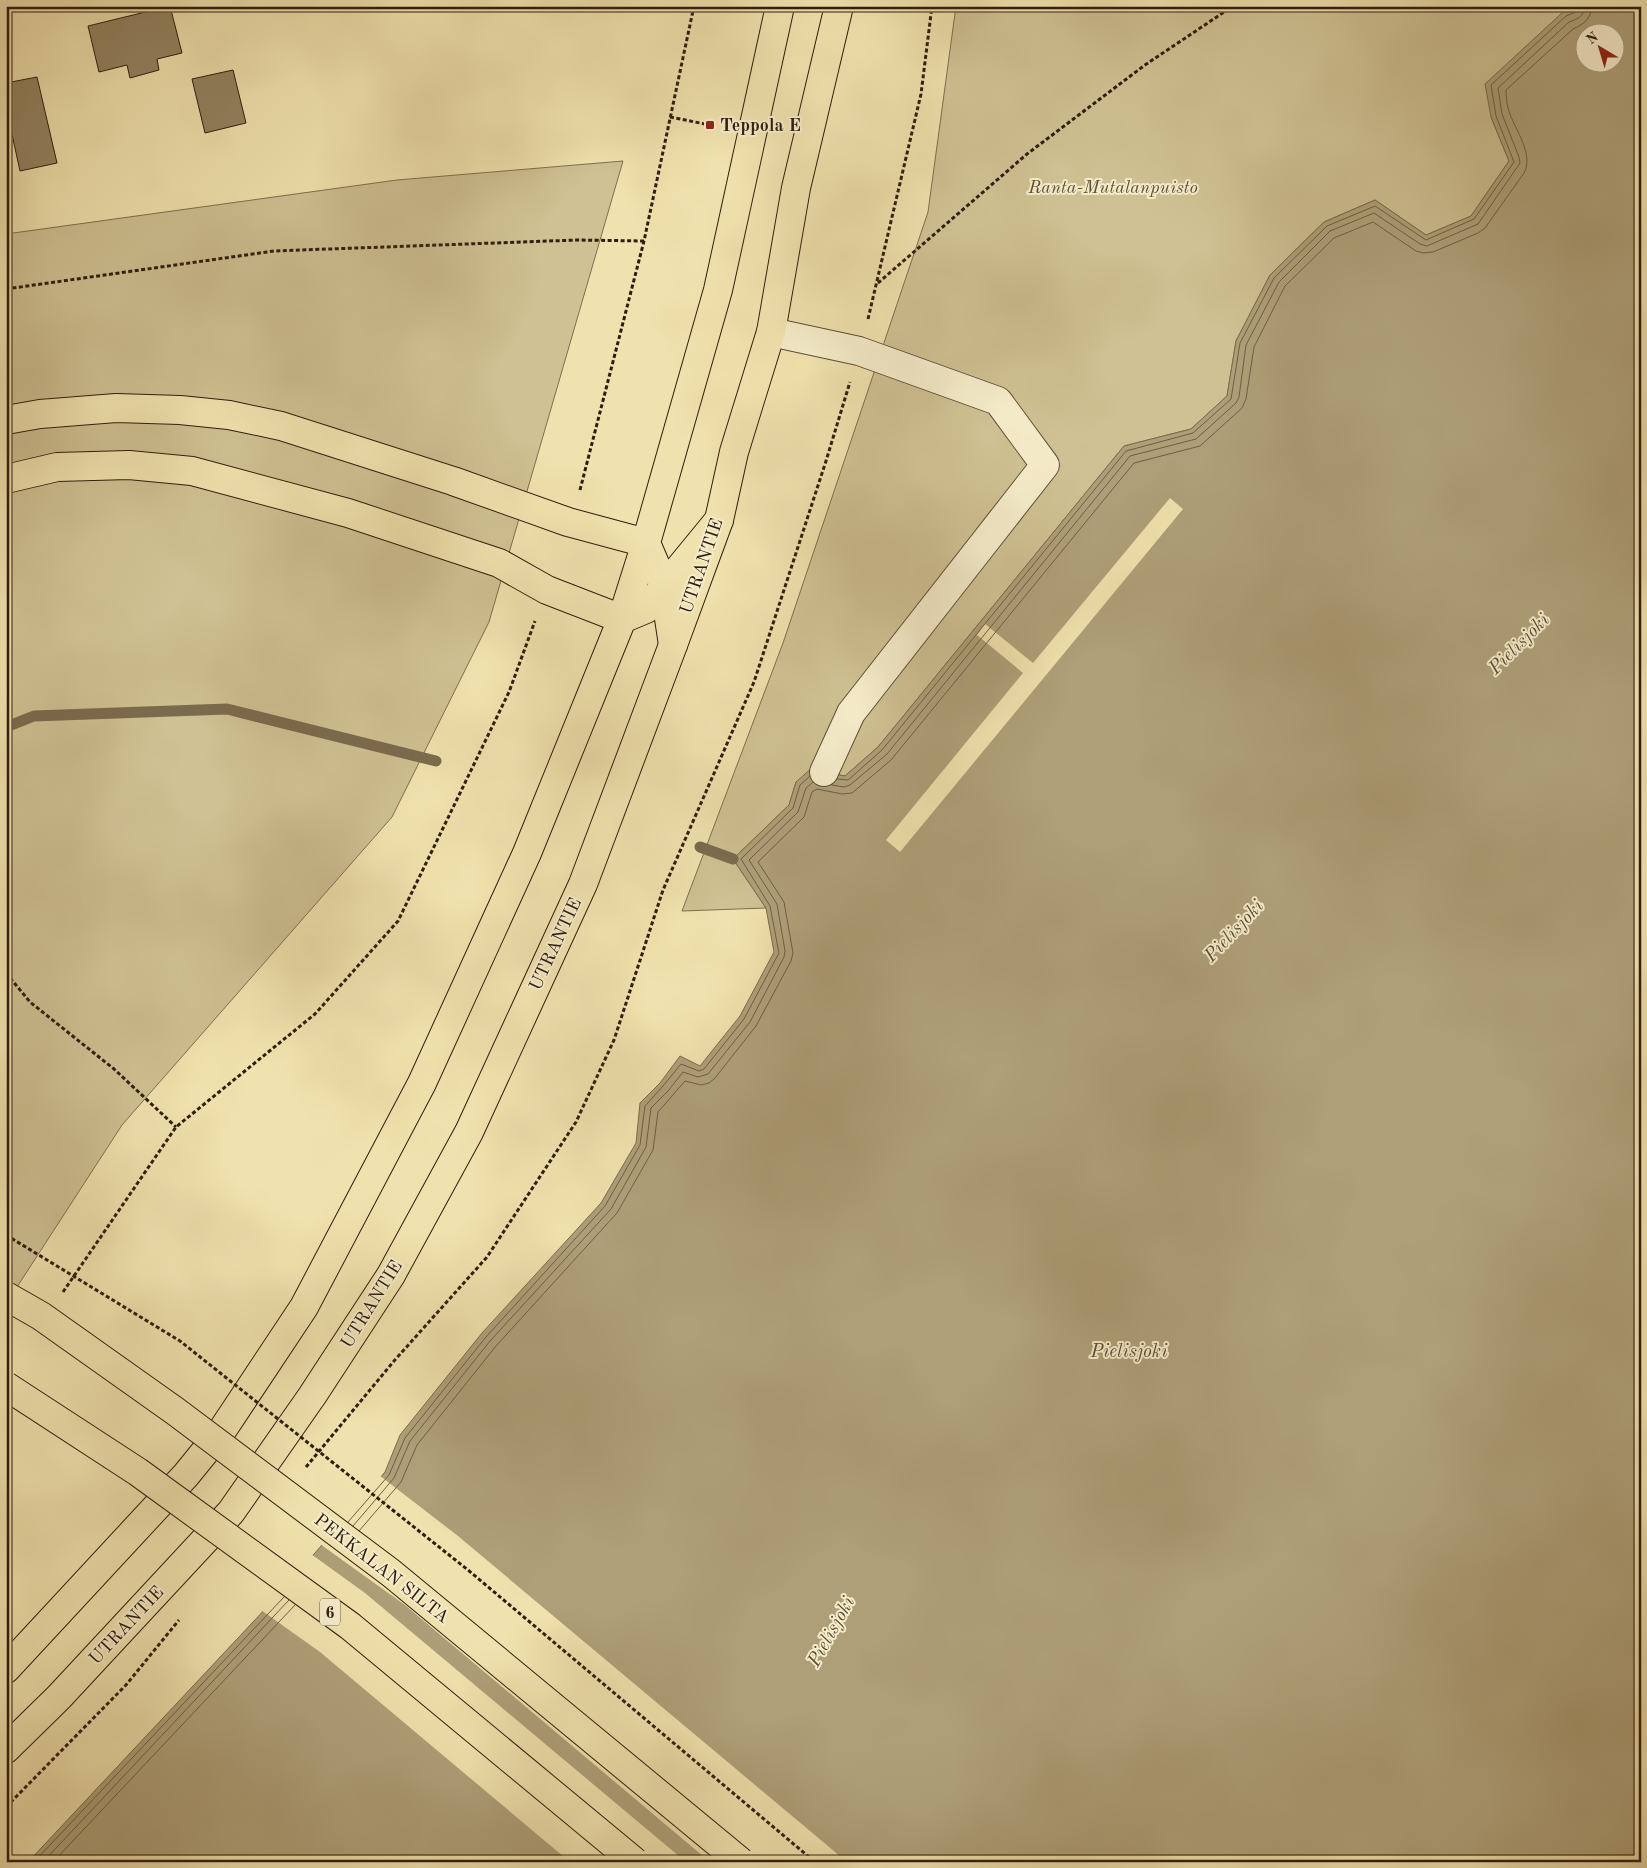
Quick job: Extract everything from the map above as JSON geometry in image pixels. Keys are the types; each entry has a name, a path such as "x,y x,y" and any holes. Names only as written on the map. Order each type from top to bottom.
{"main road":[{"path":"6,1669 192,1468 221,1432 304,1307 426,1074 527,854 622,619 646,543 718,290 780,6"},
{"name":"UTRANTIE","path":"6,1749 59,1698 231,1512 312,1396 391,1275 469,1132 583,884 718,520 734,452 771,332 796,188 839,6"},
{"path":"6,420 40,414 116,408 180,410 229,415 281,426 453,481 568,522 646,543"},
{"path":"6,479 57,467 129,464 192,471 348,513 499,563 547,590 622,619 646,609 718,520"},
{"path":"646,543 664,585 673,645"},
{"name":"PEKKALAN SILTA","path":"6,1296 41,1316 175,1411 391,1573 741,1862"},
{"name":"6","path":"6,1386 138,1472 350,1626 635,1862"}],"lane":[{"path":"771,332 859,351 998,401 1045,465 851,713 824,772"}],"path":[{"path":"568,522 582,487 644,241 694,6"},
{"path":"932,6 921,94 877,283 1027,154 1145,65 1233,6"},
{"path":"670,117 710,125"},
{"path":"6,289 274,250 567,240 644,241"},
{"path":"58,1300 176,1127 315,1014 398,922 509,692 547,590"},
{"path":"6,973 30,1002 114,1069 176,1127"},
{"path":"6,1235 180,1341 468,1570 815,1862"}],"green space":[{"name":"Ranta-Mutalanpuisto","path":"956,6 1581,6 1563,12 1491,117 1509,161 1471,216 1426,235 1375,200 1324,222 1270,275 1236,341 1227,396 1191,429 1124,446 878,747 845,776 824,772 796,782 789,805 733,859 766,908 682,911 783,643 928,212"},
{"path":"623,161 489,622 392,817 122,1125 6,1304 6,234 397,180"}],"water":[{"name":"Pielisjoki","path":"1581,6 1641,6 1641,1862 28,1862 283,1590 385,1472 400,1435 482,1333 601,1203 636,1143 640,1103 660,1083 680,1056 700,1066 740,1016 774,952 766,908 733,859 789,805 796,782 813,767 824,772 845,776 878,747 1124,446 1191,429 1227,396 1236,341 1270,275 1324,222 1375,200 1426,235 1471,216 1509,161 1491,117 1485,84 1563,12"}],"pier":[{"path":"1170,498 1183,509 900,852 886,840 1023,673 977,635 985,624 1033,663"},
{"path":"379,1475 458,1536 847,1862 710,1862 405,1605 320,1544"},
{"path":"311,1554 365,1593 686,1862 570,1862 320,1652 261,1610"}],"building":[{"path":"170,6 182,53 157,59 159,70 130,78 127,65 99,72 88,26"},
{"path":"233,70 246,123 205,133 192,79"},
{"path":"37,77 57,163 20,171 6,107 6,83"}],"waterway":[{"path":"6,727 34,716 227,709 436,761"},
{"path":"700,847 733,859"}],"place":[{"name":"Teppola E","path":"710,125"}]}
